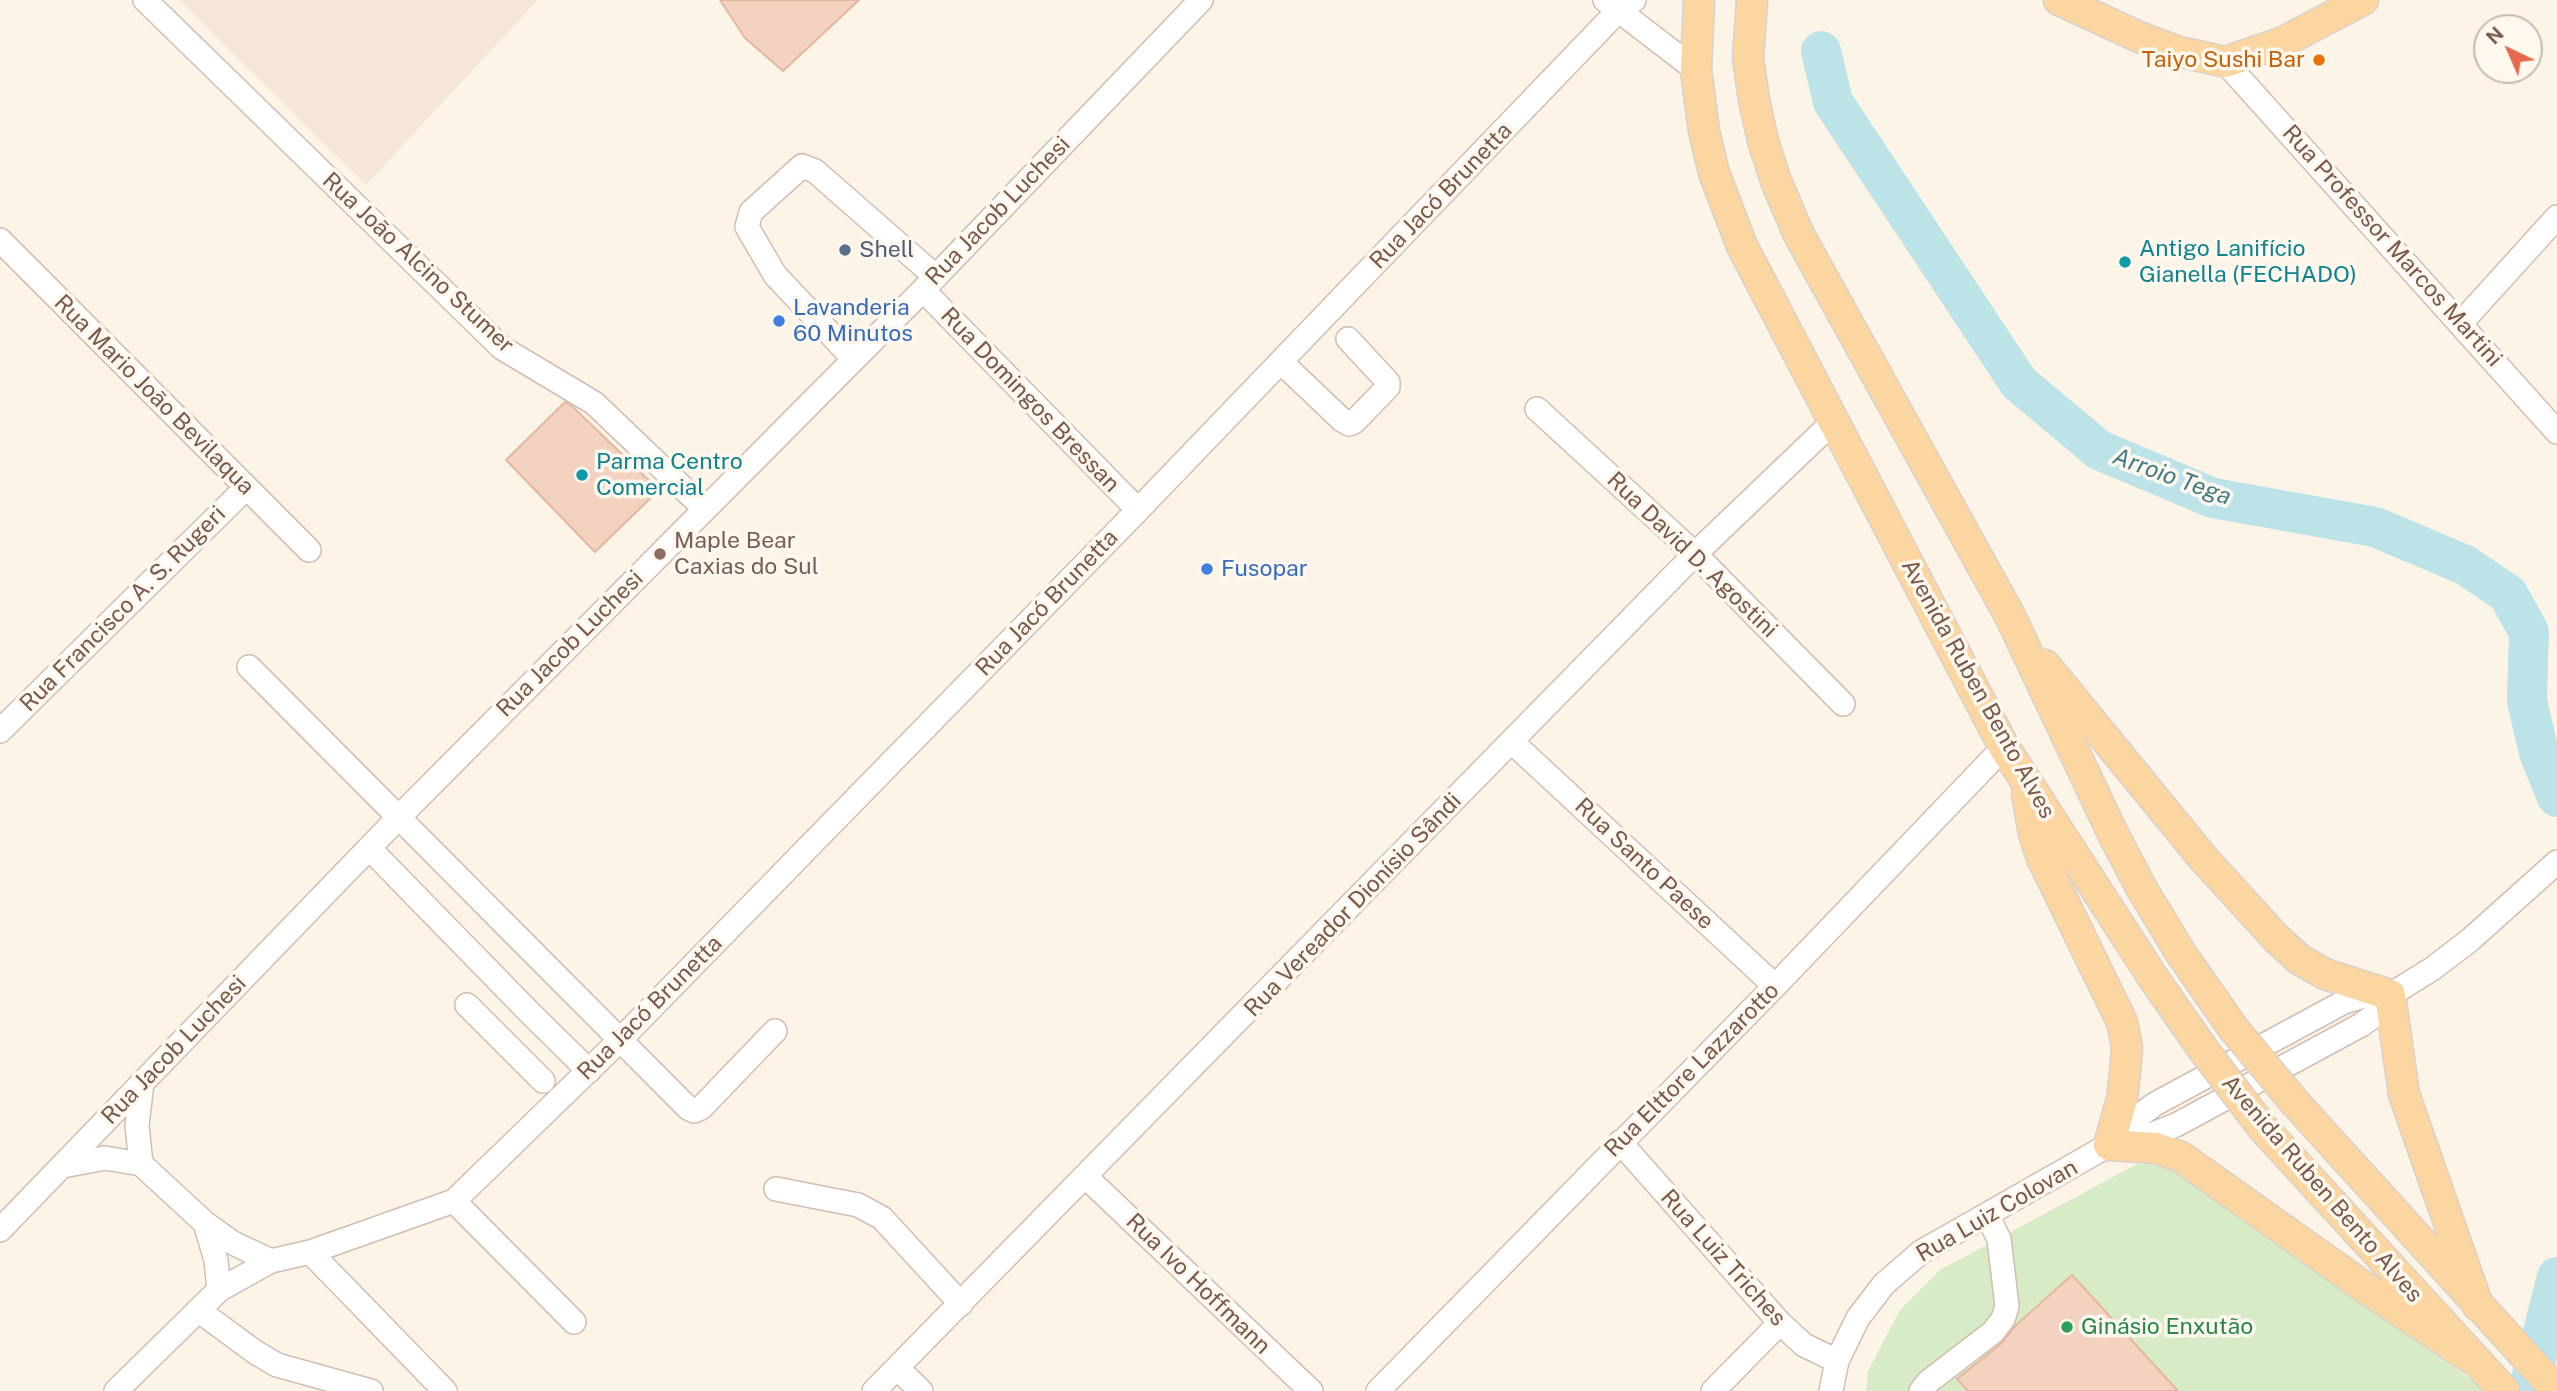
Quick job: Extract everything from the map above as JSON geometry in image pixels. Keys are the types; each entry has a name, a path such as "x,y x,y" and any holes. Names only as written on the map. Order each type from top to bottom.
{"main road":[{"name":"Avenida Ruben Bento Alves","path":"1699,0 1696,70 1704,131 1727,211 1742,246 2004,747 2151,976 2263,1128 2488,1375"},
{"name":"Avenida Ruben Bento Alves","path":"1752,0 1748,58 1763,141 1798,233 2010,616 2113,834 2142,889 2180,952 2233,1028 2297,1105 2557,1391"},
{"path":"2059,0 2163,46 2201,58 2225,62 2283,42 2364,0"},
{"path":"2010,616 2040,660 2195,848 2276,938 2300,960 2325,974 2390,995 2404,1094 2486,1314"},
{"path":"2026,784 2034,834 2042,858 2122,1022 2127,1047 2125,1073 2122,1099 2109,1145 2156,1149 2181,1157 2488,1375"}],"street":[{"name":"Rua João Alcino Stumer","path":"145,0 502,348 594,403 705,509"},
{"name":"Rua Jacob Luchesi","path":"0,1230 399,817 929,283 1201,0"},
{"path":"1619,4 1696,70"},
{"name":"Rua Jacó Brunetta","path":"454,1201 619,1041 1138,510 1619,4"},
{"name":"Rua Professor Marcos Martini","path":"2225,62 2557,432"},
{"name":"Rua Domingos Bressan","path":"854,359 775,275 747,227 751,212 802,166 815,171 929,283 1138,510"},
{"path":"2461,323 2557,217"},
{"name":"Rua Mario João Bevilaqua","path":"0,240 309,550"},
{"path":"1281,362 1342,421 1349,424 1388,387 1388,382 1348,339"},
{"name":"Rua David D. Agostini","path":"1537,409 1695,554 1843,704"},
{"name":"Rua Vereador Dionísio Sândi","path":"874,1391 1695,554 1833,421"},
{"name":"Rua Francisco A. S. Rugeri","path":"0,731 246,488"},
{"path":"248,667 619,1041 694,1111 701,1108 775,1031"},
{"name":"Rua Santo Paese","path":"1512,742 1775,986"},
{"name":"Rua Elttore Lazzarotto","path":"1378,1391 1775,986 2004,747"},
{"path":"369,848 589,1071"},
{"name":"Rua Luiz Colovan","path":"1831,1391 1837,1361 1858,1318 1884,1284 1921,1252 2109,1145 2132,1121 2155,1104 2344,1002 2364,996 2390,995 2432,969 2470,940 2557,862"},
{"path":"467,1005 543,1081"},
{"path":"502,1041 531,1014"},
{"path":"141,1164 137,1125 142,1083"},
{"name":"Rua Luiz Triches","path":"1620,1143 1780,1323 1804,1345 1837,1361"},
{"path":"62,1166 105,1158 141,1164 205,1223 240,1247 271,1261"},
{"name":"Rua Ivo Hoffmann","path":"1086,1177 1311,1391"},
{"path":"776,1189 858,1205 882,1219 961,1304"},
{"path":"116,1391 219,1290 271,1261 310,1252 454,1201 574,1322"},
{"path":"1927,1388 1993,1332 2003,1319 2007,1306 1999,1239 1987,1214"},
{"path":"205,1223 216,1260 219,1290"},
{"path":"310,1252 445,1391"},
{"path":"198,1310 277,1365 371,1391"},
{"path":"1713,1391 1780,1323"},
{"path":"897,1368 921,1391"}],"shaded area":[{"path":"179,0 538,0 366,185"}],"green space":[{"path":"2171,1163 2357,1300 2482,1387 2482,1391 1866,1391 1868,1371 1900,1310 1940,1270 2137,1164"}],"building":[{"path":"720,0 859,0 783,71 745,38"},
{"name":"Parma Centro Comercial","path":"565,402 659,490 595,552 506,460"},
{"name":"Ginásio Enxutão","path":"2072,1275 2178,1391 1968,1391 1957,1379 2002,1343 2014,1327"}],"waterway":[{"name":"Arroio Tega","path":"1821,51 1833,102 2019,383 2099,450 2213,498 2375,527 2465,565 2508,594 2529,632 2527,701 2539,753 2557,797"},
{"name":"Arroio Tega","path":"2528,1391 2557,1277"}],"place":[{"name":"Taiyo Sushi Bar","path":"2319,60"},
{"name":"Shell","path":"845,250"},
{"name":"Antigo Lanifício Gianella (FECHADO)","path":"2125,262"},
{"name":"Lavanderia 60 Minutos","path":"779,321"},
{"name":"Parma Centro Comercial","path":"582,475"},
{"name":"Maple Bear Caxias do Sul","path":"660,554"},
{"name":"Fusopar","path":"1207,569"},
{"name":"Ginásio Enxutão","path":"2067,1327"}]}
